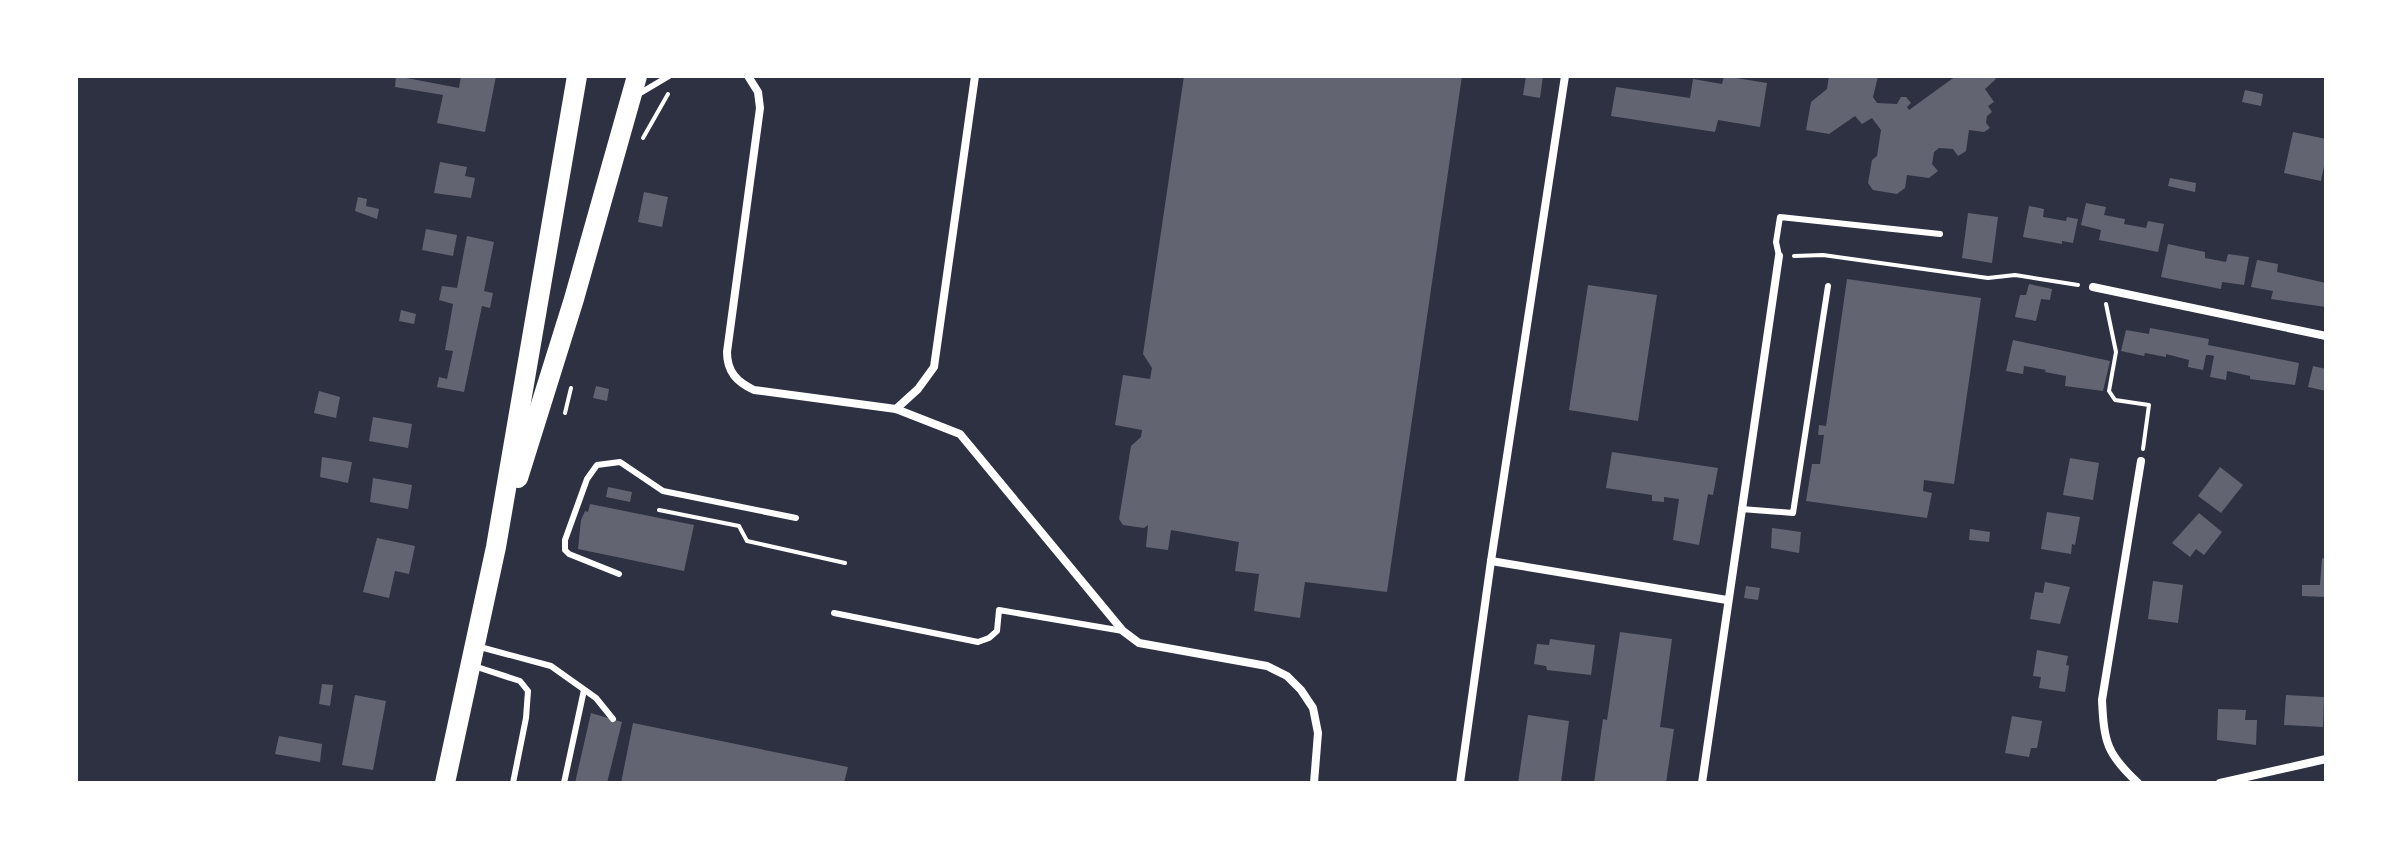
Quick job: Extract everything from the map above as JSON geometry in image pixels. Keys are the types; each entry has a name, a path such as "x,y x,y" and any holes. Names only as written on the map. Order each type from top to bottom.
{"main road":[{"path":"445,783 496,547 577,76"},
{"path":"496,547 574,299 637,76"}],"street":[{"path":"748,76 758,92 760,108 727,352 735,379 754,390 896,409 960,434 1123,631 1139,643 1267,666 1287,676 1313,708 1318,733 1314,783"},
{"path":"896,409 918,389 934,367 975,76"},
{"path":"1460,783 1565,76"},
{"path":"1702,783 1779,256"},
{"path":"2093,287 2326,336"},
{"path":"2138,783 2115,762 2103,733 2102,700 2141,461"},
{"path":"1491,561 1727,600"},
{"path":"2220,783 2326,759"}],"lane":[{"path":"631,99 669,76"},
{"path":"1779,256 1776,242 1780,217 1940,234"},
{"path":"1741,509 1793,513 1828,286"},
{"path":"619,574 565,550 565,540 587,479 597,465 620,462 663,491 796,518"},
{"path":"834,613 978,642 997,631 999,610 1123,631"},
{"path":"473,656 551,666 596,698 613,719"},
{"path":"473,656 520,681 528,691 513,783"},
{"path":"564,783 584,690"}],"path":[{"path":"1779,256 1823,255 1988,278 2015,275 2093,287"},
{"path":"2103,290 2116,352 2109,391 2115,400 2149,405 2141,461"},
{"path":"659,510 739,526 747,541 845,563"}],"building":[{"path":"396,76 459,88 461,76 496,76 485,132 437,123 443,95 395,87"},
{"path":"1184,76 1462,76 1387,592 1305,582 1300,618 1254,611 1259,574 1235,571 1239,542 1171,530 1168,550 1146,547 1148,525 1144,528 1123,525 1119,519 1131,446 1141,437 1142,430 1115,425 1123,375 1150,379 1152,368 1143,354"},
{"path":"1526,76 1543,76 1540,98 1523,95"},
{"path":"1724,76 1767,83 1760,127 1718,120 1715,132 1611,116 1616,87 1690,98 1693,79 1722,84"},
{"path":"1829,76 1878,76 1873,97 1877,103 1897,104 1901,97 1906,97 1911,103 1907,107 1909,110 1956,76 1994,76 1996,79 1985,89 1994,102 1988,106 1992,112 1987,116 1986,123 1990,128 1984,132 1969,130 1966,151 1958,156 1953,149 1939,148 1934,152 1932,164 1938,171 1929,178 1907,175 1905,188 1897,194 1873,190 1868,183 1881,130 1872,118 1862,124 1855,116 1829,134 1806,130 1811,102 1827,89"},
{"path":"2245,90 2263,94 2261,106 2242,102"},
{"path":"2293,132 2326,139 2321,181 2284,173"},
{"path":"440,162 467,167 465,176 475,178 471,198 434,193"},
{"path":"2170,178 2196,183 2195,192 2168,186"},
{"path":"644,192 668,197 662,227 638,222"},
{"path":"358,197 367,199 366,206 379,209 377,219 355,211"},
{"path":"2086,203 2106,207 2104,215 2125,219 2124,224 2146,228 2148,221 2164,224 2158,252 2099,240 2101,230 2081,225"},
{"path":"2029,206 2044,209 2043,217 2066,221 2067,217 2078,219 2073,243 2023,237"},
{"path":"1968,213 1998,217 1992,263 1962,258"},
{"path":"426,229 457,235 453,256 422,250"},
{"path":"467,236 494,242 484,291 493,293 490,308 482,306 464,392 437,387 439,377 447,379 453,351 445,350 453,304 439,300 442,286 457,288"},
{"path":"2168,244 2205,252 2205,258 2226,262 2228,254 2249,257 2244,285 2222,282 2221,289 2161,277"},
{"path":"2257,260 2278,264 2277,272 2326,283 2326,307 2271,299 2273,291 2251,287"},
{"path":"1847,279 1981,298 1954,484 1924,480 1923,491 1932,493 1927,518 1806,501 1812,464 1820,464 1824,435 1818,435 1819,425 1826,426"},
{"path":"2029,284 2052,289 2050,300 2041,299 2036,321 2015,317 2020,295 2026,295"},
{"path":"1588,285 1657,295 1638,421 1569,410"},
{"path":"401,310 416,314 414,324 399,321"},
{"path":"2150,328 2209,339 2208,345 2299,363 2295,385 2250,379 2250,376 2227,371 2226,380 2210,377 2214,356 2210,355 2206,355 2203,370 2188,367 2189,360 2166,354 2166,357 2145,353 2144,356 2121,351 2126,330 2149,334"},
{"path":"2013,340 2110,361 2103,391 2065,386 2066,376 2046,370 2024,366 2023,374 2006,371"},
{"path":"2313,366 2326,369 2326,391 2308,387"},
{"path":"596,386 609,389 607,401 593,398"},
{"path":"319,391 340,397 336,418 314,413"},
{"path":"373,417 412,424 408,448 369,441"},
{"path":"1612,452 1718,468 1713,495 1708,494 1699,545 1673,540 1679,499 1664,497 1664,502 1652,501 1652,495 1606,488"},
{"path":"322,457 352,462 348,483 320,477"},
{"path":"2070,458 2099,463 2093,500 2063,495"},
{"path":"2220,467 2243,485 2221,513 2198,496"},
{"path":"373,478 412,485 408,509 370,502"},
{"path":"608,487 632,492 630,502 606,497"},
{"path":"590,504 694,525 684,571 578,549 581,520"},
{"path":"2047,512 2080,517 2071,554 2041,549"},
{"path":"2199,513 2222,532 2204,555 2196,549 2190,557 2172,543"},
{"path":"1772,528 1801,532 1799,553 1771,548"},
{"path":"1970,529 1990,532 1989,542 1969,540"},
{"path":"377,538 415,546 409,574 395,571 389,598 363,592"},
{"path":"2322,558 2326,559 2326,597 2302,596 2302,585 2320,585"},
{"path":"2153,581 2183,585 2178,623 2148,619"},
{"path":"2045,582 2070,587 2060,624 2030,619 2035,592 2043,593"},
{"path":"1746,586 1760,588 1758,600 1744,598"},
{"path":"1620,632 1672,639 1660,727 1674,729 1666,783 1594,783"},
{"path":"1550,639 1595,645 1591,675 1547,670 1546,666 1534,664 1537,644 1549,645"},
{"path":"2037,650 2068,656 2065,692 2039,688 2041,677 2033,676"},
{"path":"322,684 333,685 330,706 319,704"},
{"path":"355,695 386,701 373,770 342,765"},
{"path":"2286,695 2324,697 2323,727 2284,725"},
{"path":"2218,709 2246,710 2245,720 2257,720 2256,745 2217,740"},
{"path":"591,713 622,722 607,783 575,783"},
{"path":"1528,715 1569,721 1561,783 1518,783"},
{"path":"2012,716 2042,721 2037,748 2031,748 2029,757 2005,753"},
{"path":"633,723 848,767 844,783 621,783"},
{"path":"279,736 322,744 320,762 275,754"}]}
